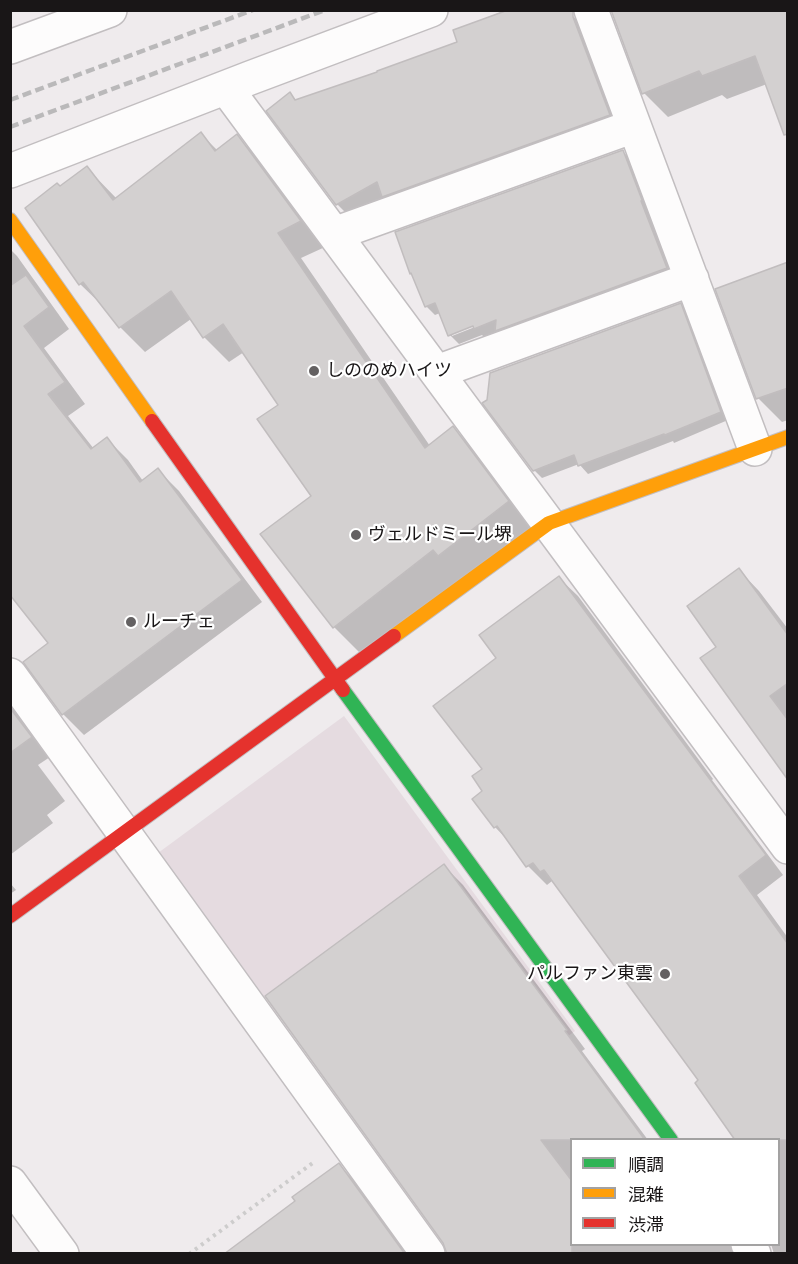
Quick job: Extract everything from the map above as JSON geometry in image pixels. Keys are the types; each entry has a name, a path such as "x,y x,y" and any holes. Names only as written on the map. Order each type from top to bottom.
{"street":[{"path":"10,47 110,10"},
{"path":"10,171 431,10"},
{"path":"591,10 755,449"},
{"path":"226,88 788,847"},
{"path":"334,234 634,126"},
{"path":"10,220 335,679 670,1138"},
{"path":"437,372 692,279"},
{"path":"10,916 549,523 788,437"},
{"path":"10,675 428,1254"},
{"path":"10,1183 62,1254"}],"path":[{"path":"189,1254 345,1139"}],"shaded area":[{"path":"344,716 575,1031 390,1167 158,853"}],"building":[{"path":"508,10 573,10 573,17 610,115 382,197 377,182 336,205 266,111 290,92 295,100 457,42 453,30"},
{"path":"611,10 788,10 788,134 784,135 755,56 702,76 699,71 642,94"},
{"path":"201,132 215,151 237,134 301,221 278,233 425,448 453,426 509,501 438,556 433,550 333,628 260,534 311,496 257,419 278,405 223,324 203,338 171,291 119,328 83,282 79,285 25,208 57,183 60,186 87,166 113,200"},
{"path":"623,150 667,268 495,331 496,320 448,336 435,303 425,307 395,232"},
{"path":"788,262 788,388 756,399 715,289"},
{"path":"26,275 49,307 24,326 65,382 48,394 91,449 107,437 140,482 158,468 242,580 62,715 23,662 48,643 10,595 10,286"},
{"path":"681,303 721,412 578,466 574,455 533,471 482,403 487,400 490,373"},
{"path":"739,568 788,635 788,683 770,696 788,720 788,780 700,658 716,647 687,606"},
{"path":"559,576 766,855 739,876 788,944 788,1140 734,1138 695,1083 698,1080 544,870 540,872 533,863 526,867 497,826 494,828 472,799 482,791 472,776 482,769 433,706 496,658 479,635"},
{"path":"10,708 32,737 10,753"},
{"path":"444,864 644,1138 541,1140 570,1178 572,1254 447,1254 443,1243 265,996"},
{"path":"339,1163 405,1254 224,1254 295,1201 292,1197"}],"railway":[{"path":"10,100 253,10"},
{"path":"10,127 325,10"}],"traffic: fast":[{"path":"343,690 670,1138"}],"traffic: slow":[{"path":"10,220 152,421"},
{"path":"394,636 549,523 788,437"}],"traffic: jam":[{"path":"152,421 343,690"},
{"path":"10,916 394,636"}],"place":[{"name":"しののめハイツ","path":"314,371"},
{"name":"ヴェルドミール堺","path":"356,535"},
{"name":"ルーチェ","path":"131,622"},
{"name":"パルファン東雲","path":"665,974"}]}
